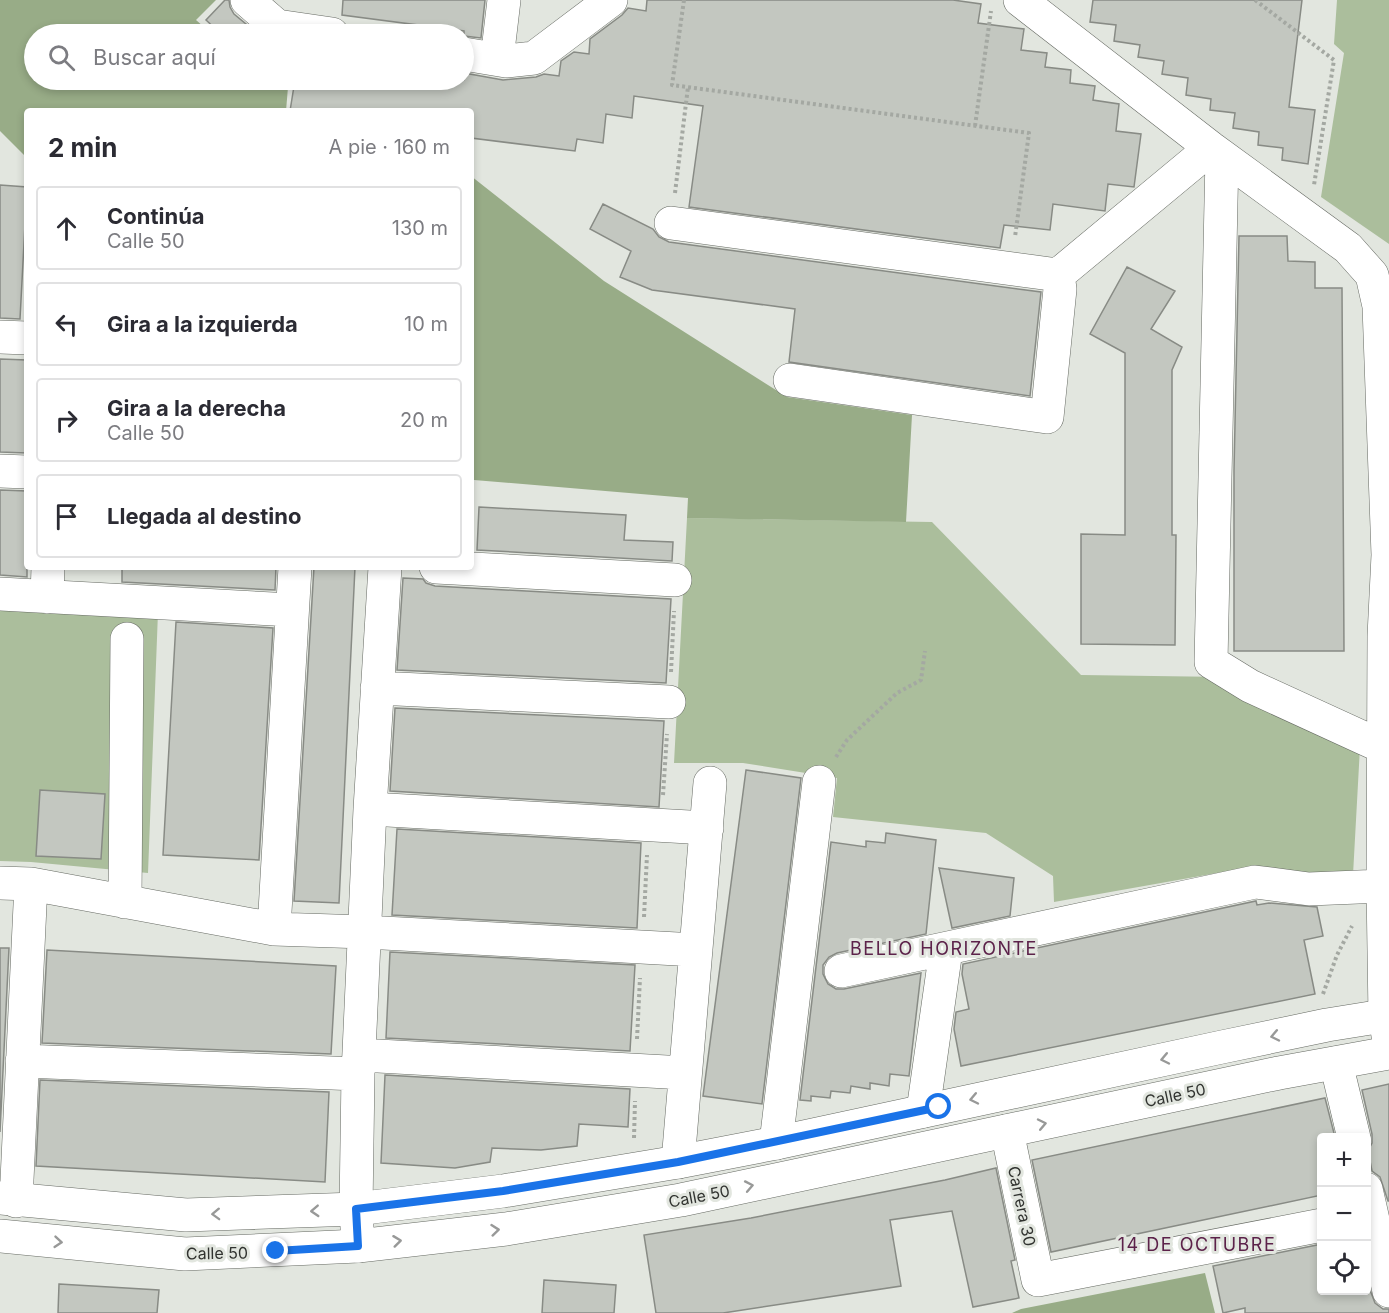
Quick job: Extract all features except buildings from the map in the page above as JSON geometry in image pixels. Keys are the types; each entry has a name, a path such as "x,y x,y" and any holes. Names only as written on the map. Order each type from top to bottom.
{"street":[{"path":"247,0 307,24"},
{"path":"497,59 504,0"},
{"path":"474,56 506,61 534,58 611,0"},
{"path":"696,950 274,929 16,883 12,1023 22,1061 8,1199 186,1215 356,1209 503,1191 776,1143 1275,1036 1388,1025 1383,896 1383,747 1384,636 1388,555 1379,306 1372,275 1348,248 1216,152 1020,0"},
{"path":"671,224 1058,275 1216,152"},
{"path":"1216,152 1211,662 1250,686 1383,747"},
{"path":"790,380 1047,417 1060,289 1058,275"},
{"path":"0,337 24,338"},
{"path":"0,471 24,472"},
{"path":"474,569 675,580"},
{"path":"274,929 295,570"},
{"path":"358,1246 356,1209 359,1065 370,809 385,570"},
{"path":"0,594 48,582 292,610"},
{"path":"125,902 127,639"},
{"path":"378,688 669,702"},
{"path":"776,1143 819,782"},
{"path":"678,1162 710,783"},
{"path":"370,809 707,828"},
{"path":"841,971 1255,882 1309,890 1383,896"},
{"path":"923,1111 946,950"},
{"name":"Calle 50","path":"0,1236 185,1254 358,1246 506,1229 681,1200 1389,1053"},
{"path":"22,1061 685,1072"},
{"path":"1336,1063 1353,1133"},
{"name":"Carrera 30","path":"1007,1131 1038,1280 1317,1226"},
{"path":"1371,1215 1389,1291"}],"path":[{"path":"684,0 672,85 1029,133 1010,270"},
{"path":"975,126 992,0"},
{"path":"1255,0 1334,60 1308,218"},
{"path":"671,224 688,87"},
{"path":"819,782 848,740 897,693 921,680 924,651"},
{"path":"635,1169 636,1071 649,825"},
{"path":"1321,999 1337,955 1354,921 1383,896"}],"green space":[{"path":"0,0 216,0 196,20 201,24 24,24 24,90 288,90 286,108 24,108 24,155 0,131"},
{"path":"1337,0 1389,0 1389,244 1321,197 1344,53 1334,44"},
{"path":"474,178 604,281 787,397 912,415 906,522 687,518 688,498 474,480"},
{"path":"687,518 932,522 1081,675 1226,677 1360,747 1353,875 1305,879 1251,867 1054,902 1053,876 986,833 833,817 837,778 743,763 674,763"},
{"path":"0,604 158,612 148,873 0,861"},
{"path":"1205,1273 1215,1313 1012,1313 1021,1309"}],"district":[{"name":"BELLO HORIZONTE","path":"944,949"},
{"name":"14 DE OCTUBRE","path":"1197,1245"}],"route":[{"path":"276,1251 358,1246 356,1209 503,1191 678,1162 939,1107"}]}
